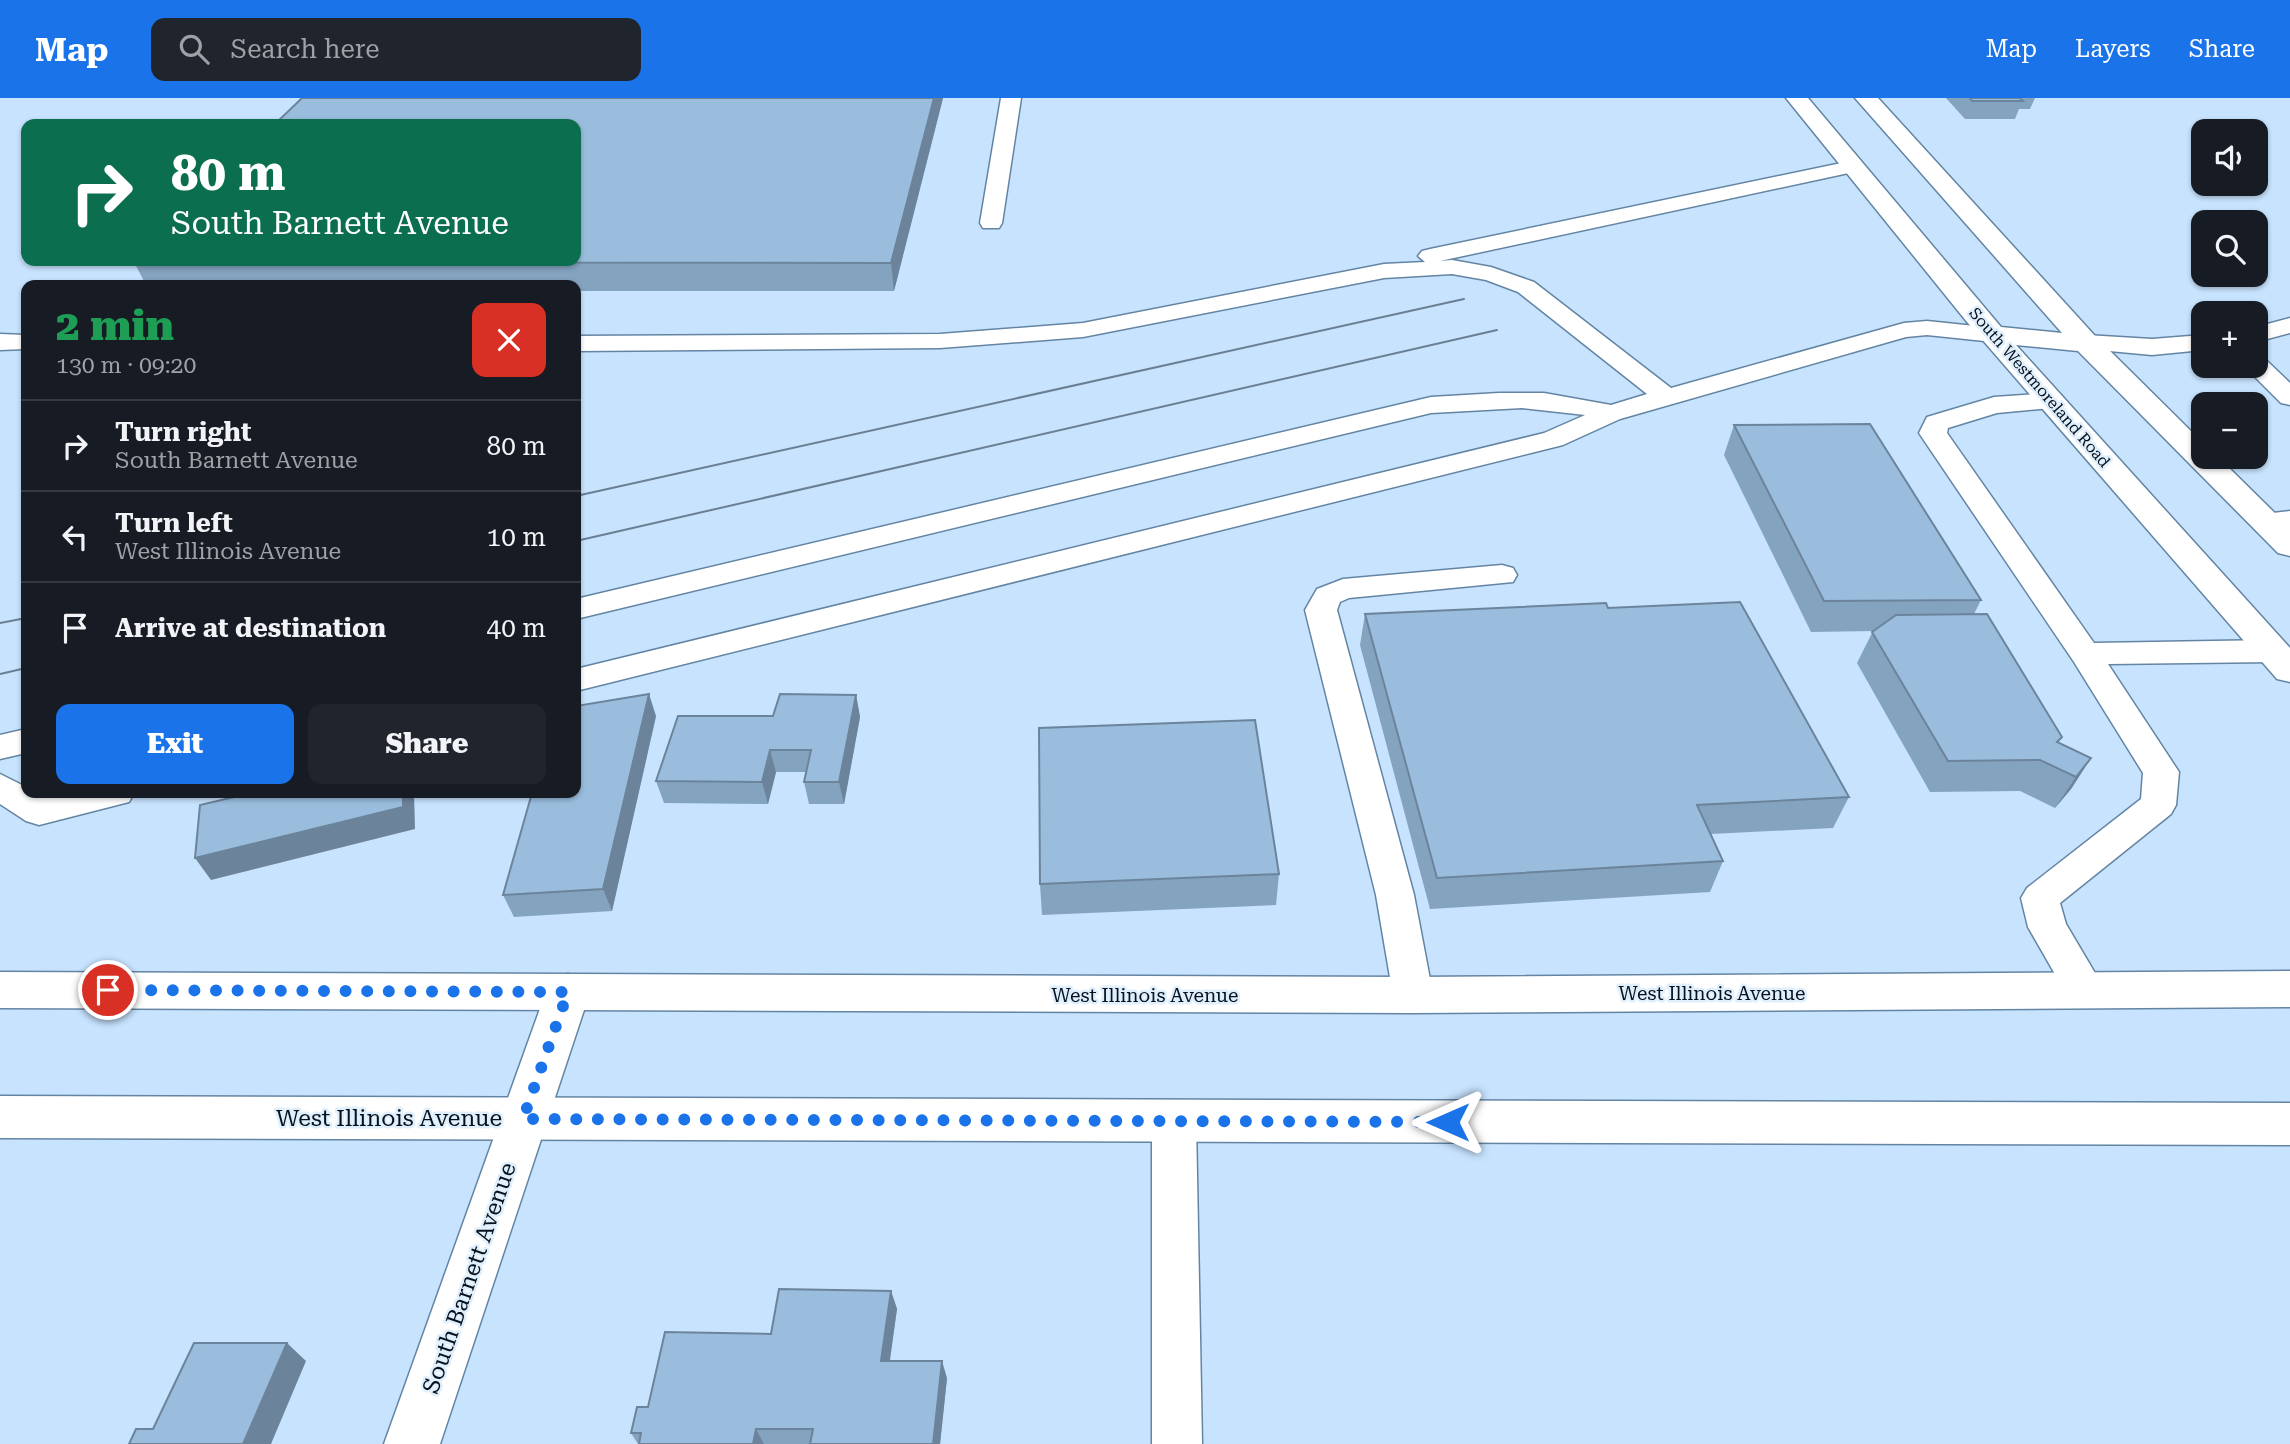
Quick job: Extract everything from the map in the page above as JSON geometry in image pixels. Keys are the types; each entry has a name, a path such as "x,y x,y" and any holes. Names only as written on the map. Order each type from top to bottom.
{"main road":[{"name":"South Westmoreland Road","path":"1797,98 1851,167 1994,335 2281,661"},
{"path":"1866,98 2086,343 2278,521 2290,546"},
{"path":"1994,335 2086,343"},
{"name":"West Illinois Avenue","path":"0,990 1413,995 2290,989"},
{"name":"South Barnett Avenue","path":"412,1444 568,992"},
{"name":"West Illinois Avenue","path":"0,1117 2290,1124"}],"lane":[{"path":"991,223 1011,98"},
{"path":"581,343 940,341 1069,331 1165,316 1384,271 1429,256 1851,167"},
{"path":"1384,271 1452,267 1509,280 1539,296 1667,397"},
{"path":"2268,331 2290,325"},
{"path":"581,679 1553,439 1611,413 1903,330 1927,328 1994,335"},
{"path":"0,341 21,342"},
{"path":"2086,343 2152,346 2191,344"},
{"path":"2268,376 2290,397"},
{"path":"581,608 1431,405 1502,399 1578,403 1611,413"},
{"path":"2052,401 1994,405 1937,423 1933,433 2085,654 2161,772 2158,805 2040,898 2047,927 2085,990"},
{"path":"1413,995 1395,895 1321,610 1328,596 1343,589 1502,575"},
{"path":"2085,654 2281,661"},
{"path":"0,747 21,742"},
{"path":"0,787 39,812 96,798"},
{"path":"1174,1121 1177,1444"}],"building":[{"path":"302,98 934,98 891,263 581,263 581,119 280,119"},
{"path":"1970,98 2020,98 2023,101 1972,101"},
{"path":"1870,424 1981,600 1824,601 1734,425"},
{"path":"1740,602 1849,797 1697,805 1723,861 1437,878 1365,614 1606,603 1608,608"},
{"path":"1987,614 2062,737 2057,742 2091,758 2076,777 2040,760 1948,761 1872,632 1896,615"},
{"path":"649,694 603,889 503,895 531,798 581,798 581,705"},
{"path":"780,694 856,695 839,782 804,782 811,750 770,750 762,782 656,781 678,716 773,716"},
{"path":"1255,720 1279,874 1040,884 1039,728"},
{"path":"230,798 403,798 403,807 195,858 200,805"},
{"path":"779,1289 891,1291 881,1361 942,1361 933,1444 810,1444 813,1429 756,1429 753,1444 639,1444 641,1433 631,1433 637,1407 648,1407 665,1332 771,1334"},
{"path":"194,1343 287,1343 243,1444 129,1444 136,1429 153,1429"}],"tram line":[{"path":"581,495 1464,299"},
{"path":"581,540 1497,330"},
{"path":"0,623 21,619"},
{"path":"0,674 21,669"}],"route":[{"path":"108,990 568,992 523,1119 1448,1122"}]}
